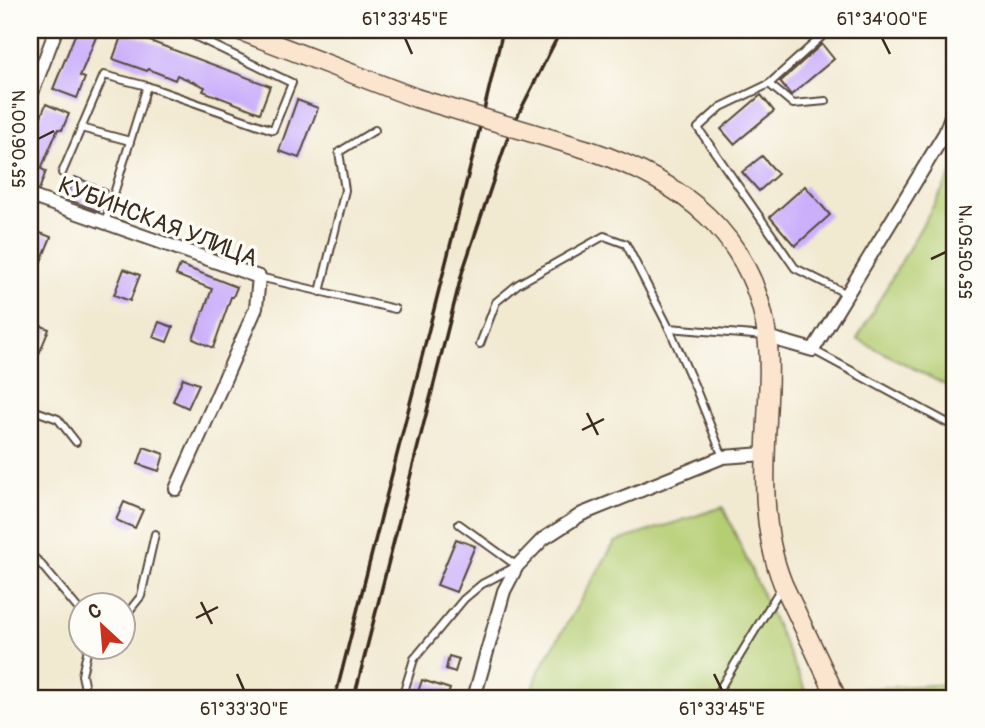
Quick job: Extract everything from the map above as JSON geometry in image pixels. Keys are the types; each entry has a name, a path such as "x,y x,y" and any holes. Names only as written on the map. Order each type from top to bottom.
{"main road":[{"path":"238,30 416,98 589,150 652,175 706,214 727,237 742,261 761,309 767,337 768,398 764,454 768,532 775,565 837,698"}],"street":[{"path":"30,98 56,30"},
{"path":"767,337 813,349 945,133 955,105"},
{"name":"КУБИНСКАЯ УЛИЦА","path":"30,196 259,277 256,309 176,489"},
{"path":"474,698 504,592 517,566 542,539 582,514 723,457 764,454"}],"lane":[{"path":"62,173 104,75 147,86 273,130 292,83 182,30"},
{"path":"829,30 769,84 721,107 698,128 795,268 847,294"},
{"path":"769,84 793,104 826,101"},
{"path":"105,223 147,86"},
{"path":"82,128 130,141"},
{"path":"320,292 345,190 339,152 375,130"},
{"path":"480,344 496,302 518,284 604,236 626,243 669,328 723,457"},
{"path":"259,277 395,309"},
{"path":"669,328 767,337"},
{"path":"813,349 955,427"},
{"path":"30,409 58,419 76,442"},
{"path":"402,698 414,659 464,599 482,584 517,566 459,524"},
{"path":"136,602 141,596 155,534"},
{"path":"30,554 66,594"},
{"path":"716,698 783,584"},
{"path":"85,662 82,675 87,698"}],"green space":[{"path":"955,168 955,390 857,339"},
{"path":"723,507 809,698 530,698 539,671 615,542"},
{"path":"955,684 955,698 858,698 853,689"}],"building":[{"path":"77,30 99,30 80,76 85,78 77,98 53,89"},
{"path":"123,31 270,86 260,113 203,91 205,87 177,75 175,80 113,59"},
{"path":"822,44 834,59 791,95 780,82"},
{"path":"761,95 774,111 734,144 721,129"},
{"path":"297,100 318,108 299,158 279,151"},
{"path":"46,104 69,114 62,130 58,129 41,169 46,171 39,190 30,187 30,144"},
{"path":"762,156 778,174 759,191 742,172"},
{"path":"75,177 107,190 99,211 66,199"},
{"path":"805,186 830,215 795,246 770,217"},
{"path":"30,229 51,237 30,288"},
{"path":"180,265 237,287 213,348 193,339 212,289 176,275"},
{"path":"124,269 140,275 130,301 114,295"},
{"path":"30,321 49,329 39,354 30,350"},
{"path":"159,322 173,327 167,342 153,337"},
{"path":"183,378 199,384 188,408 173,401"},
{"path":"144,447 164,454 159,471 138,464"},
{"path":"124,502 143,510 135,528 116,520"},
{"path":"456,539 475,546 456,592 437,585"},
{"path":"449,656 459,659 455,672 446,669"},
{"path":"422,680 450,689 447,698 416,698"}],"railway":[{"path":"335,698 503,30"},
{"path":"354,698 462,273 510,131 561,30"}]}
